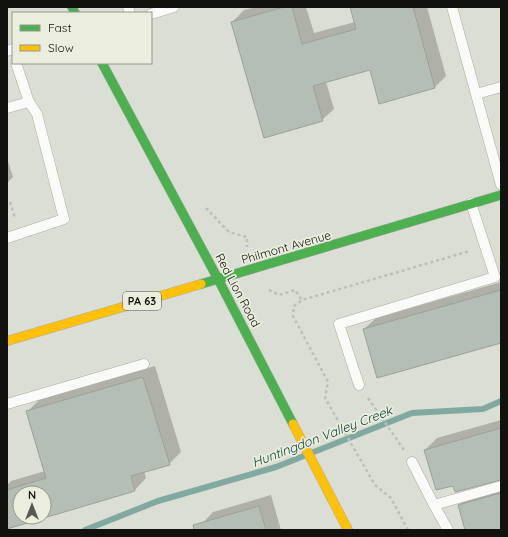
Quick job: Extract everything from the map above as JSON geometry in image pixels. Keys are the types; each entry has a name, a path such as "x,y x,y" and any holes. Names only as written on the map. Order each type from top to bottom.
{"main road":[{"name":"Red Lion Road","path":"103,64 218,279 348,530"},
{"name":"Philmont Avenue","path":"7,341 501,195"}],"lane":[{"path":"152,14 174,7"},
{"path":"452,7 501,185"},
{"path":"7,238 64,219 37,114 29,102 16,64"},
{"path":"476,94 501,87"},
{"path":"7,108 29,102"},
{"path":"359,385 339,324 495,277 471,203"},
{"path":"7,404 144,364"},
{"path":"412,462 448,530"},
{"path":"434,505 501,486"}],"path":[{"path":"205,207 229,232 248,237 248,247"},
{"path":"269,290 279,295 295,290 302,300"},
{"path":"359,385 412,462"},
{"path":"331,407 375,485 391,498 408,530"}],"building":[{"path":"284,7 292,7 302,44 356,29 350,7 413,7 435,88 379,104 370,70 313,86 323,121 264,138 231,22"},
{"path":"501,290 501,343 377,378 363,329"},
{"path":"143,377 170,465 131,476 135,491 52,516 52,485 23,485 46,478 26,411"},
{"path":"501,428 501,480 455,492 453,486 436,490 424,450"},
{"path":"12,488 12,525 20,525 7,529 7,490"},
{"path":"501,493 501,530 465,530 458,505"},
{"path":"259,506 266,530 194,530 193,525"}],"waterway":[{"name":"Huntingdon Valley Creek","path":"85,530 158,501 276,467 412,413 483,409 501,401"}],"traffic: fast":[{"path":"72,7 74,12"},
{"path":"103,64 218,279 293,424"},
{"path":"201,284 501,195"}],"traffic: slow":[{"path":"7,341 201,284"},
{"path":"293,424 348,530"}]}
